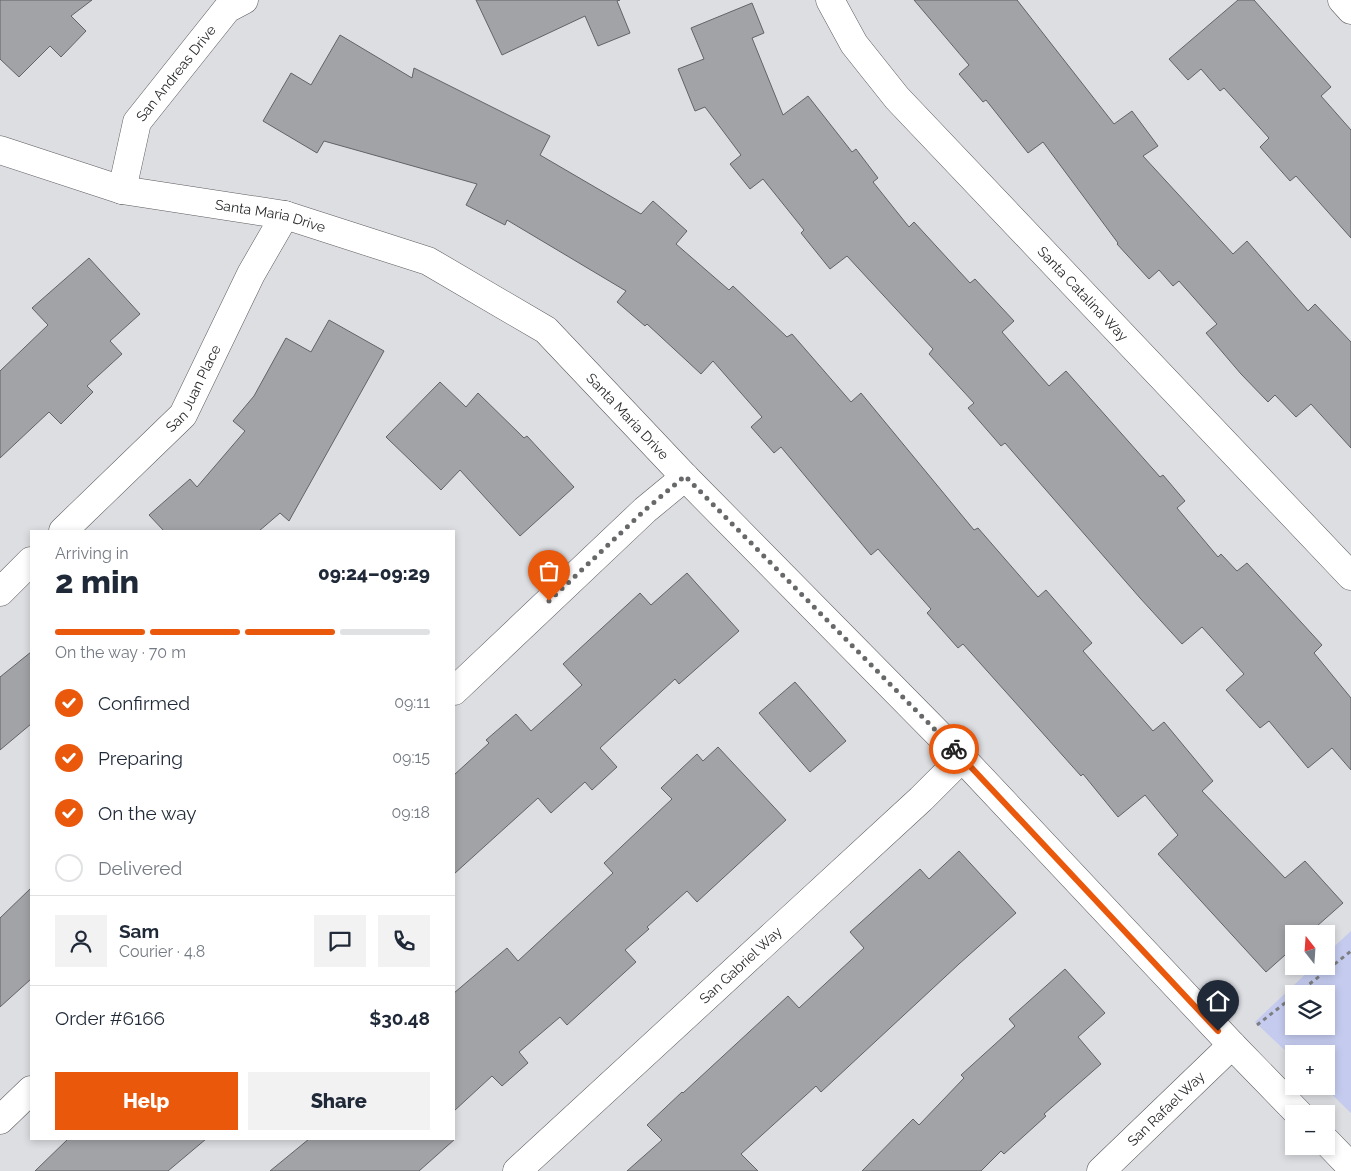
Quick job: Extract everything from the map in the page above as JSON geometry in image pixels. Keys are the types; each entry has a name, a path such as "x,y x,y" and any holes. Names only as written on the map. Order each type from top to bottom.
{"street":[{"name":"San Andreas Drive","path":"122,190 137,122 228,9 244,0"},
{"name":"Santa Catalina Way","path":"830,0 854,44 897,98 1351,576"},
{"path":"1342,0 1351,10"},
{"name":"Santa Maria Drive","path":"0,150 122,190 285,215 428,260 546,330 685,476 962,758 1290,1105"},
{"name":"San Juan Place","path":"63,530 183,415 251,274 285,215"},
{"path":"455,690 645,510 685,476"},
{"path":"0,592 30,562"},
{"name":"San Gabriel Way","path":"517,1171 921,799 962,758"},
{"name":"San Rafael Way","path":"1101,1171 1232,1045"},
{"path":"0,1120 30,1091"},
{"path":"1335,1150 1351,1167"}],"path":[{"path":"1308,985 1351,951"},
{"path":"1232,1045 1285,1003"}],"shaded area":[{"path":"1351,931 1351,1113 1332,1095 1335,1095 1335,1045 1285,1045 1285,1050 1255,1022 1285,994 1285,1035 1335,1035 1335,985 1294,985 1305,975 1335,975 1335,946"}],"building":[{"path":"0,0 92,0 71,16 86,31 61,57 50,46 19,77 0,59"},
{"path":"476,0 620,0 617,1 630,33 598,46 585,16 502,55"},
{"path":"914,0 1017,0 1114,124 1132,111 1158,146 1143,156 1233,254 1247,241 1308,311 1315,304 1351,342 1351,448 1311,404 1296,417 1275,395 1268,402 1206,333 1217,324 1179,281 1173,286 1159,270 1149,279 1117,244 1043,142 1028,153 986,100 983,102 959,74 969,65"},
{"path":"1238,0 1254,0 1331,87 1321,96 1351,130 1351,238 1296,176 1290,181 1260,147 1269,138 1224,88 1220,91 1201,69 1188,80 1169,59"},
{"path":"752,3 764,33 752,38 783,115 808,96 852,152 856,149 878,178 873,182 909,227 914,222 970,283 975,279 1014,321 1002,332 1049,386 1066,371 1160,477 1163,475 1185,501 1177,508 1218,557 1221,554 1237,571 1247,563 1322,645 1314,653 1351,698 1351,770 1332,748 1308,768 1269,721 1260,728 1226,690 1244,674 1202,627 1182,644 1005,443 1001,446 968,408 974,403 929,354 933,349 847,256 830,269 801,233 804,230 763,179 750,189 730,164 741,155 705,107 695,111 678,69 704,59 691,28"},
{"path":"340,35 412,78 414,68 550,136 540,155 641,214 653,201 687,231 676,244 729,290 733,286 787,337 792,334 851,402 861,393 974,530 978,528 1038,597 1046,590 1092,643 1083,651 1153,731 1164,722 1213,781 1202,791 1285,878 1305,861 1343,903 1318,925 1285,925 1285,955 1266,972 1158,854 1178,835 1145,795 1118,817 1083,774 1081,776 963,644 958,648 927,613 931,609 878,549 871,555 781,447 774,453 751,427 762,417 713,361 701,374 647,324 645,326 617,302 626,291 507,220 505,225 466,205 477,184 324,141 317,153 263,121 291,73 311,85"},
{"path":"89,258 140,314 110,341 122,354 87,386 93,392 61,424 49,412 0,458 0,371 48,325 32,308"},
{"path":"329,320 384,351 289,521 280,513 260,530 163,530 149,515 190,479 197,487 245,431 233,421 254,396 286,338 311,352"},
{"path":"440,382 466,407 478,393 524,438 527,436 574,487 520,536 460,470 441,490 386,437"},
{"path":"687,573 739,631 679,684 675,679 600,748 617,767 592,790 585,782 551,813 538,798 455,873 455,774 489,743 486,740 516,714 531,731 582,685 563,664 640,593 651,605"},
{"path":"30,653 30,725 0,750 0,677"},
{"path":"795,682 846,741 810,772 759,713"},
{"path":"718,747 786,820 697,902 687,891 647,927 649,929 625,950 636,962 567,1025 560,1017 519,1052 528,1063 502,1086 492,1076 455,1110 455,992 507,948 518,961 613,873 604,863 672,799 661,788 697,754 703,761"},
{"path":"959,851 1016,913 821,1092 816,1086 741,1154 758,1171 627,1171 662,1140 647,1125 788,996 799,1008 864,948 850,932 920,869 929,879"},
{"path":"30,889 30,980 0,1007 0,918"},
{"path":"1065,969 1105,1013 1078,1037 1101,1064 1044,1114 1046,1116 1004,1154 1001,1151 981,1171 862,1171 913,1119 919,1125 964,1078 961,1075 1015,1026 1009,1019"},
{"path":"67,1140 205,1140 168,1171 35,1171"},
{"path":"308,1140 454,1140 419,1171 270,1171"}],"way so far":[{"path":"549,601 645,510 685,476 954,749"}],"route":[{"path":"954,749 1218,1031"}]}
